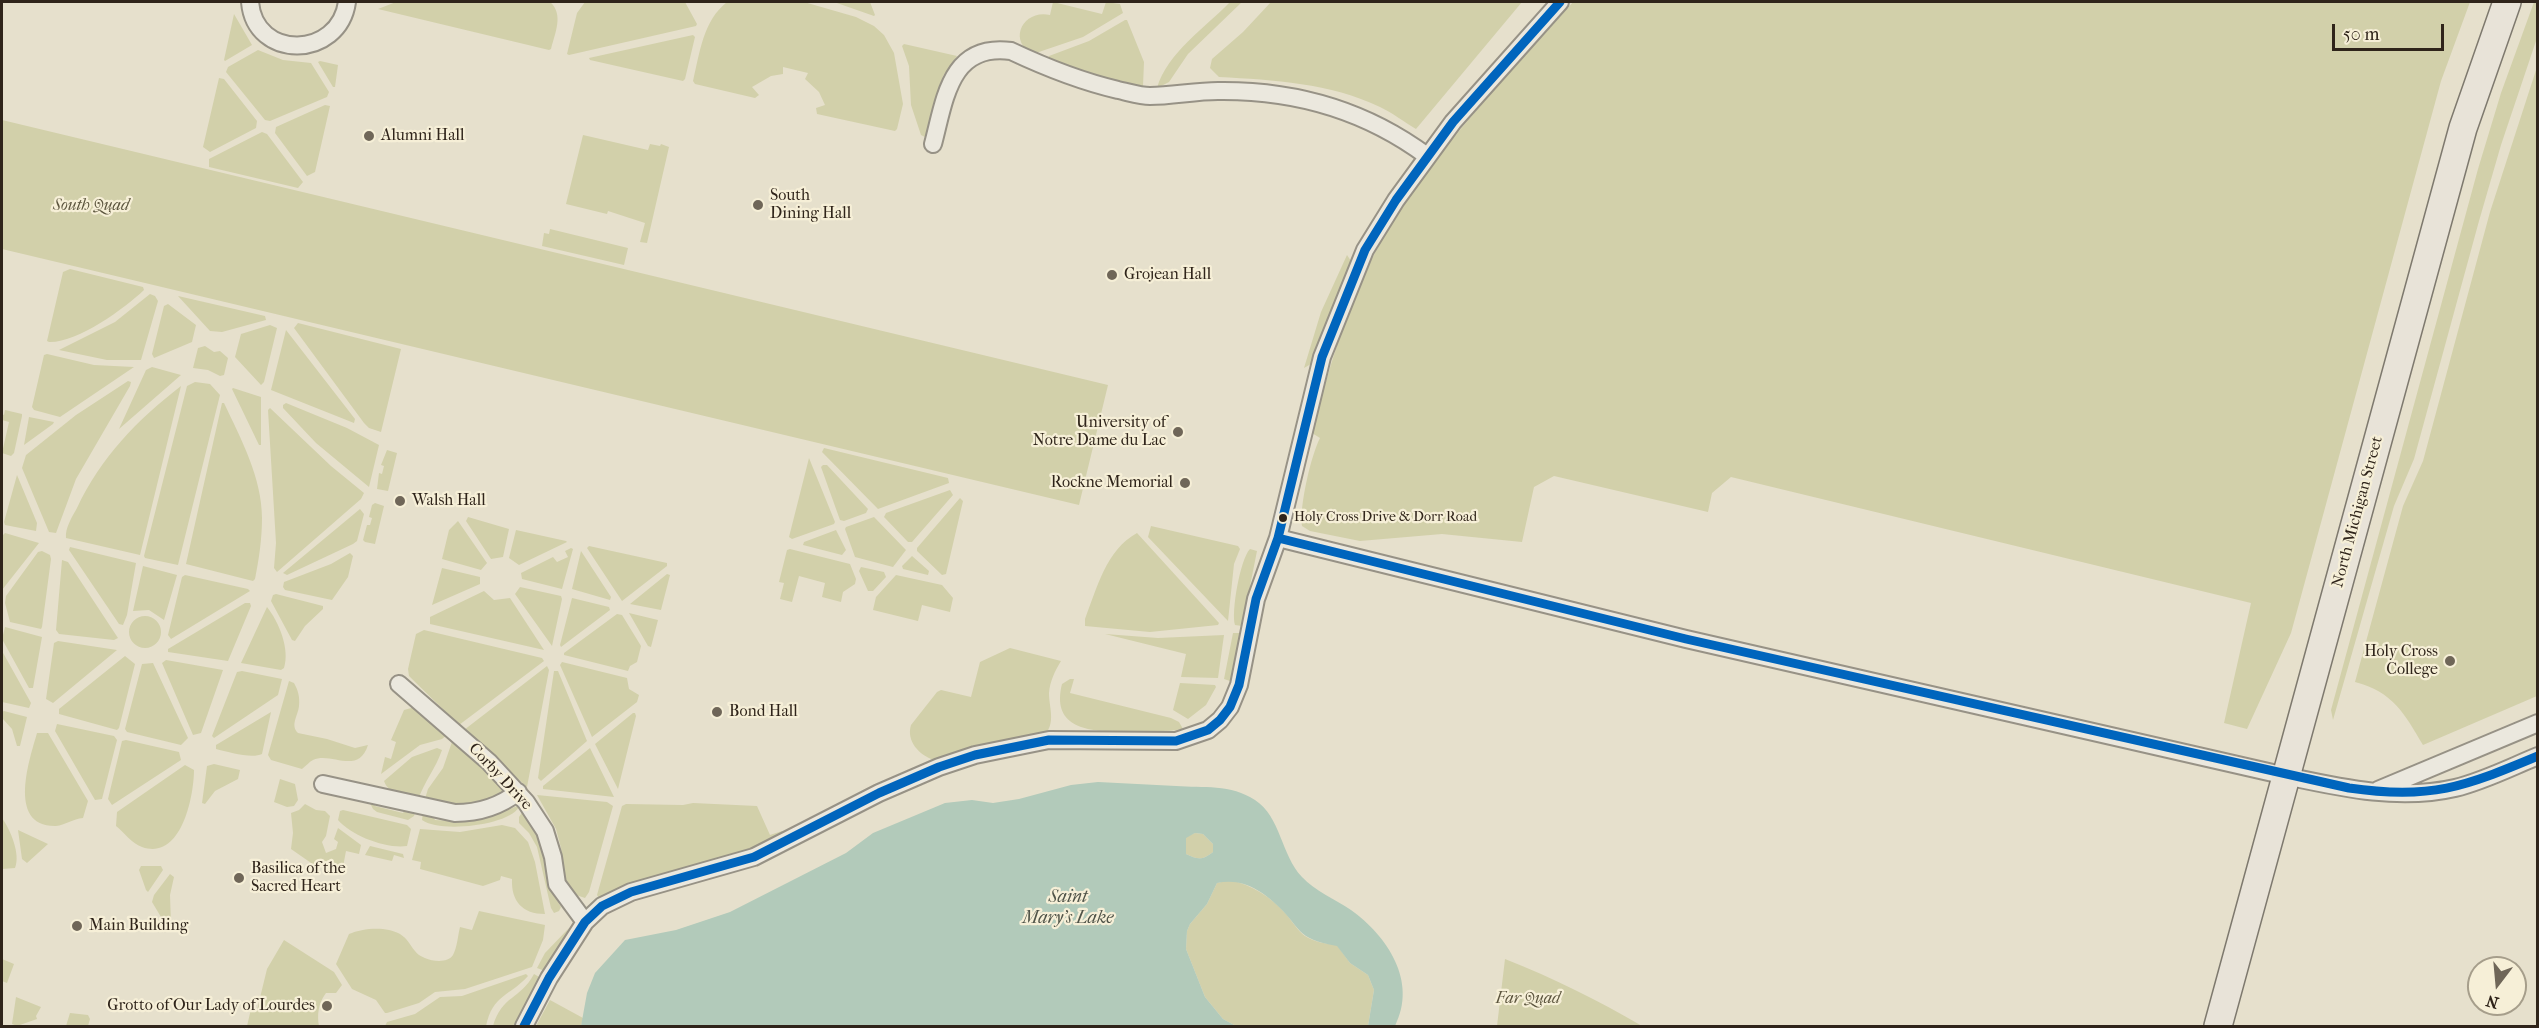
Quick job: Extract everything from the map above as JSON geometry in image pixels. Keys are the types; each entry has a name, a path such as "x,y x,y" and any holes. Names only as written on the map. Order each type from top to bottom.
{"main road":[{"name":"North Michigan Street","path":"2218,1026 2463,128 2507,2"}],"street":[{"path":"250,2 255,22 263,33 276,42 293,46 318,41 332,32 344,13 347,2"},
{"path":"524,1026 549,978 585,922 602,906 631,892 754,857 879,793 939,767 975,755 1049,740 1176,741 1209,730 1230,707 1239,685 1256,599 1278,538 1314,384 1326,347 1365,250 1380,223 1427,156 1560,2"},
{"path":"933,144 953,76 976,56 1002,50 1011,51 1073,79 1148,96 1220,91 1275,93 1320,103 1361,117 1399,136 1427,156"},
{"path":"1278,538 1686,639 2286,776 2374,792 2420,793 2456,788 2538,756"},
{"name":"Corby Drive","path":"399,684 489,762 518,792 545,831 553,857 557,884 585,922"},
{"path":"2374,792 2538,723"},
{"path":"323,784 444,812 462,813 494,807 518,792"}],"green space":[{"path":"396,2 550,2 558,18 549,50 378,9"},
{"path":"585,2 685,2 697,24 569,55 567,54 577,13"},
{"path":"727,2 804,2 856,17 874,26 884,35 894,53 903,104 897,129 895,131 817,114 816,108 825,105 819,92 805,79 808,73 783,67 783,74 771,76 752,87 759,95 755,98 695,84 693,81 704,38 713,18"},
{"path":"834,2 870,2 875,15 874,16"},
{"path":"1053,2 1102,14 1106,2 1120,4 1123,13 1083,37 1033,54 1021,42 1022,27 1032,17 1040,14 1050,15"},
{"path":"1230,2 1242,2 1188,54 1169,82 1157,88 1169,63 1178,52"},
{"path":"1271,2 1522,2 1416,129 1380,107 1341,93 1281,81 1219,77 1210,68 1212,59 1243,32"},
{"path":"1573,2 2470,2 2441,81 2291,633 2247,729 2224,723 2251,603 1731,477 1712,493 1708,512 1554,476 1534,487 1522,542 1442,534 1360,541 1310,531 1302,526 1306,482 1320,438 1312,433 1334,354 1363,276 1389,228 1430,168 1500,83"},
{"path":"2534,2 2537,2 2537,38 2501,145 2414,459 2394,506 2333,720 2331,710 2478,169 2501,93"},
{"path":"234,14 252,45 225,61 224,60"},
{"path":"1127,20 1144,62 1143,86 1104,80 1048,59 1049,56 1089,41"},
{"path":"693,35 695,37 683,81 589,58"},
{"path":"904,44 957,56 943,76 925,137 921,135 911,105 909,66 902,46"},
{"path":"258,50 283,60 311,63 329,92 327,97 270,121 265,120 226,72 228,67"},
{"path":"318,62 338,65 335,87"},
{"path":"2537,67 2537,696 2423,745 2396,705 2379,692 2355,682 2403,506 2423,461 2490,212"},
{"path":"219,78 224,79 257,121 256,128 210,152 203,147"},
{"path":"325,105 330,106 315,172 307,176 275,133 276,127"},
{"name":"South Quad","path":"2,120 1108,385 1079,505 2,249"},
{"path":"262,132 267,134 303,182 298,188 209,167 209,159"},
{"path":"583,135 648,150 650,144 669,147 647,243 640,242 645,223 608,211 607,214 566,204"},
{"path":"550,229 628,248 624,265 542,246 544,233 549,234"},
{"path":"1347,255 1351,261 1348,273 1311,364 1304,368 1321,312"},
{"path":"70,269 143,287 144,290 100,324 73,337 49,342 47,341 63,272"},
{"path":"150,294 158,301 141,360 107,360 59,350 115,322"},
{"path":"178,296 265,316 266,320 222,332 210,331"},
{"path":"168,304 196,325 192,342 154,358 152,354 164,306"},
{"path":"298,323 401,349 381,432 369,428 364,423 294,328"},
{"path":"270,325 277,328 264,382 261,385 235,357 241,334"},
{"path":"286,330 355,419 354,423 271,390"},
{"path":"205,346 214,352 220,351 228,358 224,375 220,376 208,370 193,368 198,348"},
{"path":"44,355 94,365 134,367 60,417 34,410 32,407"},
{"path":"152,367 181,375 119,429 146,370"},
{"path":"128,381 131,382 130,386 76,479 56,533 49,532 22,468 26,455 76,415"},
{"path":"195,382 210,384 220,395 178,565 144,556 187,386"},
{"path":"181,386 140,555 66,538 71,519 97,472 109,456 135,426"},
{"path":"233,388 261,397 261,445 259,445"},
{"path":"222,403 224,403 249,459 261,503 261,541 253,581 186,564"},
{"path":"286,403 347,428 379,445 369,487 316,443 283,408"},
{"path":"270,408 331,466 364,493 361,499 277,572 274,568 276,543 268,410"},
{"path":"5,410 22,414 14,453 11,456 2,453 9,422 2,420"},
{"path":"29,417 54,422 24,445"},
{"path":"824,448 948,478 949,483 878,509 822,452"},
{"path":"387,450 397,453 388,491 377,489 379,473 382,474 384,466 381,465"},
{"path":"809,458 835,522 792,539 789,537"},
{"path":"827,465 868,509 866,513 844,521 840,520 821,467"},
{"path":"17,475 37,523 36,531 5,525"},
{"path":"950,490 953,495 912,542 908,542 884,517 886,513"},
{"path":"960,498 963,501 946,574 942,575 917,551 917,548"},
{"path":"375,503 384,506 375,544 363,540 367,525 370,525 372,518 369,517 372,505"},
{"path":"360,509 364,514 357,541 287,575 283,573"},
{"path":"468,517 509,529 503,557 491,559 466,521"},
{"path":"874,517 906,550 893,567 855,557 845,529"},
{"path":"458,521 487,563 481,570 442,559 449,530"},
{"path":"1151,526 1238,546 1240,549 1234,564 1228,621 1148,537"},
{"path":"516,530 567,542 519,565 509,558"},
{"path":"836,530 846,550 842,555 803,545 804,542"},
{"path":"5,533 39,543 2,590 3,535"},
{"path":"1137,533 1219,623 1218,625 1150,632 1085,626 1085,619 1094,595 1110,560 1126,540"},
{"path":"589,546 667,563 667,566 622,601 587,548"},
{"path":"70,547 136,563 127,615 123,625 119,624 69,550"},
{"path":"573,549 562,589 522,579 521,573 553,557 557,562 568,557 565,551"},
{"path":"1250,549 1257,551 1242,626 1235,625 1234,609 1237,586 1243,563"},
{"path":"787,550 850,564 856,579 855,584 843,592 841,602 822,597 825,583 799,576 792,602 780,599 784,583 779,582"},
{"path":"42,551 50,555 51,559 41,629 10,622 5,603 6,596 38,552"},
{"path":"581,551 611,597 610,600 572,589"},
{"path":"350,553 353,556 348,577 332,600 285,590 283,587 284,582 331,564"},
{"path":"912,556 929,571 928,575 903,569 902,566"},
{"path":"62,560 68,562 118,638 114,640 59,634 56,630"},
{"path":"143,566 177,575 164,620 149,610 133,611"},
{"path":"861,567 884,572 886,577 873,591 868,591 859,571"},
{"path":"442,568 480,577 480,584 432,605"},
{"path":"667,574 670,575 661,610 630,604"},
{"path":"185,575 250,591 171,639 168,635 182,577"},
{"path":"896,575 942,585 953,598 950,612 922,605 918,621 873,610 876,597"},
{"path":"520,587 561,596 552,646 515,594"},
{"path":"484,591 494,600 510,598 544,650 430,624 430,617"},
{"path":"273,595 323,606 323,609 305,626 295,641 292,640 271,601"},
{"path":"572,598 609,607 610,610 561,647 560,645"},
{"path":"245,603 250,603 251,606 228,661 168,652 168,649"},
{"path":"267,607 276,620 286,653 284,668 281,670 241,663"},
{"path":"629,613 658,620 651,647 648,646"},
{"path":"617,614 622,615 641,646 637,662 630,666 628,671 564,655 564,653"},
{"path":"145,616 156,621 161,632 156,643 145,648 134,643 129,632 134,621"},
{"path":"5,627 42,637 33,688 29,688 2,639"},
{"path":"424,630 542,658 544,661 459,725 409,676 408,669 416,634"},
{"path":"1233,633 1240,633 1230,681 1224,679"},
{"path":"1105,634 1158,638 1224,635 1218,678 1181,677 1186,654"},
{"path":"58,641 117,650 53,703 46,699 54,643"},
{"path":"1010,648 1061,661 1053,676 1050,689 1051,718 1047,732 934,760 923,755 915,747 910,737 911,725 937,692 941,690 971,697 980,662"},
{"path":"2,651 31,703 29,708 2,702"},
{"path":"125,656 135,664 117,730 59,714 59,709"},
{"path":"166,660 223,670 201,733 193,735 162,663"},
{"path":"562,662 627,678 629,689 639,695 637,702 592,737 560,665"},
{"path":"153,663 188,738 181,745 127,732 125,729 142,664"},
{"path":"547,666 549,670 527,787 464,730"},
{"path":"554,671 558,671 587,741 541,781 538,778"},
{"path":"237,672 282,679 278,695 214,738 212,736"},
{"path":"1074,679 1070,693 1171,718 1179,722 1183,729 1108,731 1081,727 1071,722 1063,713 1060,701 1062,684"},
{"path":"289,681 294,683 298,691 299,706 295,727 298,733 355,748 368,745 364,754 351,761 320,758 302,769 271,760 268,755"},
{"path":"1180,683 1215,685 1216,687 1206,705 1188,719 1173,710"},
{"path":"415,707 447,735 442,739 420,745 381,774 385,757 391,759 396,742 391,740 404,710"},
{"path":"4,711 27,717 20,746 17,746 12,729 2,718"},
{"path":"271,712 262,754 246,755 216,749 216,745"},
{"path":"633,713 636,716 618,789 595,744"},
{"path":"57,724 114,736 117,740 102,799 95,800 55,731"},
{"path":"37,733 48,733 88,801 83,818 56,826 41,823 31,815 26,804 25,789"},
{"path":"453,739 500,782 503,789 499,797 462,804 424,802 428,789 443,768"},
{"path":"122,741 179,752 181,760 112,805 108,799"},
{"path":"437,748 442,750 418,800 398,794 386,786 384,781 412,757"},
{"path":"590,748 614,797 543,789 543,786"},
{"path":"214,764 240,770 238,779 215,791 205,804 202,803 207,766"},
{"path":"185,765 194,770 193,782 188,810 176,836 167,845 155,849 138,845 116,826 117,812"},
{"path":"280,779 295,784 298,800 294,806 287,807 274,802"},
{"path":"537,795 607,802 613,806 589,892 585,898 573,894 565,883 561,848 556,829"},
{"path":"368,799 373,801 375,806 403,813 405,809 416,810 414,816 408,820 377,812"},
{"path":"693,803 757,806 770,835 782,831 784,836 760,847 600,900 597,895 622,806 626,804 683,805"},
{"path":"305,804 316,810 325,811 330,816 326,836 322,842 326,853 336,849 338,842 334,839 338,828 361,845 359,854 346,851 342,872 314,865 291,849 293,833 291,813 299,810"},
{"path":"519,807 512,814 502,819 473,826 443,826 422,820 423,812 433,816 435,820 466,820 486,817"},
{"path":"340,811 407,825 411,829 407,846 389,845 360,836 338,820"},
{"path":"523,811 541,844 551,891 561,907 554,913 537,847 529,833 519,823 519,817"},
{"path":"2,818 16,849 15,868 2,869"},
{"path":"502,825 515,828 528,842 535,862 545,914 530,912 520,905 514,894 512,879 501,876 500,880 483,886 420,869 421,862 412,860 420,829 460,832"},
{"path":"18,830 48,844 27,863 22,859"},
{"path":"1195,833 1203,834 1213,844 1213,852 1206,857 1200,858 1186,854 1186,837"},
{"path":"370,846 403,854 404,858 394,855 392,861 365,855"},
{"path":"141,866 161,866 163,870 148,892 139,870"},
{"path":"170,874 174,877 170,895 171,924 164,922 152,902 154,895"},
{"path":"1230,880 1253,888 1267,897 1305,936 1316,941 1337,945 1350,963 1368,975 1374,990 1368,1026 1236,1026 1223,1019 1205,997 1186,949 1187,931 1190,924 1207,904 1217,883"},
{"path":"479,911 545,925 543,940 532,967 465,989 435,992 419,1003 385,1013 376,1000 352,989 336,964 349,934 374,929 394,931 400,934 422,957 445,960 453,955 460,927 472,930"},
{"path":"569,928 545,971 537,968 545,953"},
{"path":"284,940 334,972 342,985 336,993 326,993 323,997 319,1010 319,1026 247,1026 251,1009 257,1010 267,969"},
{"path":"2,959 14,964 7,983 2,981"},
{"name":"Far Quad","path":"1505,959 1575,990 1642,1026 1497,1026"},
{"path":"526,974 528,976 521,983 497,1002 486,1026 385,1026 387,1022 415,1014 440,997 462,996"},
{"path":"534,974 541,978 516,1026 493,1026 501,1008 523,989"},
{"path":"16,997 41,1007 36,1016 37,1019 17,1026 12,1024"},
{"path":"550,1000 583,1018 581,1026 536,1026"},
{"path":"70,1013 88,1015 90,1019 88,1026 66,1026"}],"water":[{"name":"Saint Mary's Lake","path":"1098,782 1217,788 1236,791 1255,800 1270,816 1289,858 1302,877 1313,887 1351,910 1387,946 1401,976 1403,993 1401,1009 1395,1026 1368,1026 1374,990 1368,975 1350,963 1337,946 1306,936 1276,904 1261,892 1245,884 1227,882 1217,883 1207,904 1190,924 1187,931 1186,949 1205,997 1223,1019 1236,1026 581,1026 587,993 595,973 625,940 676,930 730,912 846,853 873,833 945,803 972,800 993,803 1019,799 1071,785","holes":["1195,833 1203,834 1213,844 1213,852 1200,858 1186,854 1186,838"]}],"transit line":[{"path":"524,1026 549,978 585,922 602,906 631,892 754,857 879,793 939,767 975,755 1049,740 1176,741 1208,730 1220,720 1230,707 1239,685 1256,599 1278,538 1322,357 1365,250 1396,200 1453,122 1560,2"},
{"path":"1278,538 1686,639 2349,788 2403,792 2446,788 2489,776 2538,756"}],"place":[{"name":"Alumni Hall","path":"369,136"},
{"name":"South Dining Hall","path":"758,205"},
{"name":"Grojean Hall","path":"1112,275"},
{"name":"University of Notre Dame du Lac","path":"1178,432"},
{"name":"Rockne Memorial","path":"1185,483"},
{"name":"Walsh Hall","path":"400,501"},
{"name":"Holy Cross Drive & Dorr Road","path":"1283,518"},
{"name":"Holy Cross College","path":"2450,661"},
{"name":"Bond Hall","path":"717,712"},
{"name":"Basilica of the Sacred Heart","path":"239,878"},
{"name":"Main Building","path":"77,926"},
{"name":"Grotto of Our Lady of Lourdes","path":"327,1006"}]}
